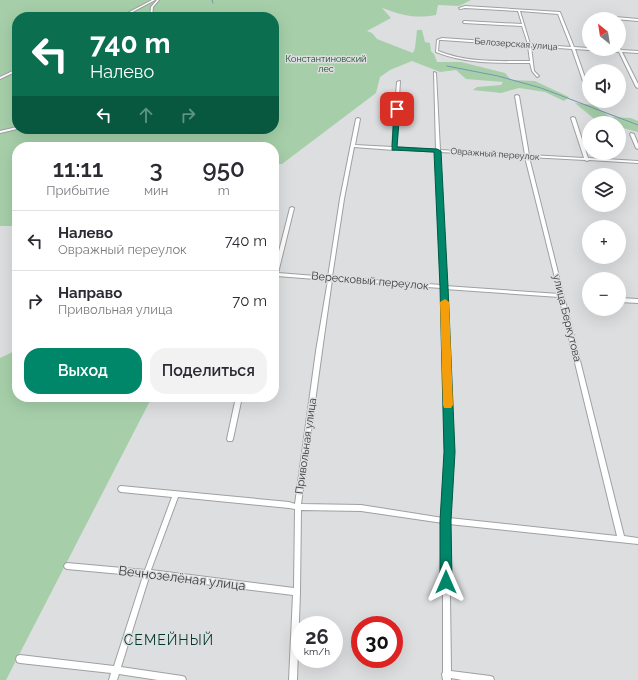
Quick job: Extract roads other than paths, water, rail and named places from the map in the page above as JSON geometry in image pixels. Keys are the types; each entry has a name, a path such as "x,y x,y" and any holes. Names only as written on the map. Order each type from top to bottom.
{"street":[{"path":"131,12 154,0"},
{"path":"152,12 152,7 158,0"},
{"path":"460,8 465,7 559,13 574,48 582,72"},
{"path":"519,11 529,44 533,71 537,76"},
{"path":"626,19 638,20"},
{"path":"464,22 522,25"},
{"name":"Белозерская улица","path":"531,62 477,60 444,55 437,51 438,40 529,44 582,49"},
{"path":"626,50 638,52"},
{"path":"623,56 638,87"},
{"path":"0,78 12,72"},
{"path":"435,72 449,452 446,521 447,677 490,680"},
{"path":"394,149 399,82"},
{"name":"улица Беркутова","path":"517,96 527,156 621,539"},
{"path":"574,118 582,144"},
{"name":"Привольная улица","path":"358,119 342,199 319,351 298,507 361,508 446,521 638,541"},
{"path":"0,132 12,129"},
{"path":"632,134 638,148"},
{"name":"Овражный переулок","path":"352,146 582,160"},
{"name":"Овражный переулок","path":"587,160 638,162"},
{"path":"279,258 292,208"},
{"name":"Вересковый переулок","path":"279,274 331,277 562,296"},
{"path":"626,300 638,301"},
{"path":"230,439 239,402"},
{"path":"121,489 289,504 298,507 297,592 293,680"},
{"path":"113,680 176,494"},
{"name":"Вечнозелёная улица","path":"67,566 148,573 297,592"},
{"path":"20,659 117,670 182,680"}],"waterway":[{"path":"447,66 498,76 541,88 638,125"}],"district":[{"name":"СЕМЕЙНЫЙ","path":"169,640"}],"park label":[{"name":"Константиновский лес","path":"326,64"}]}
